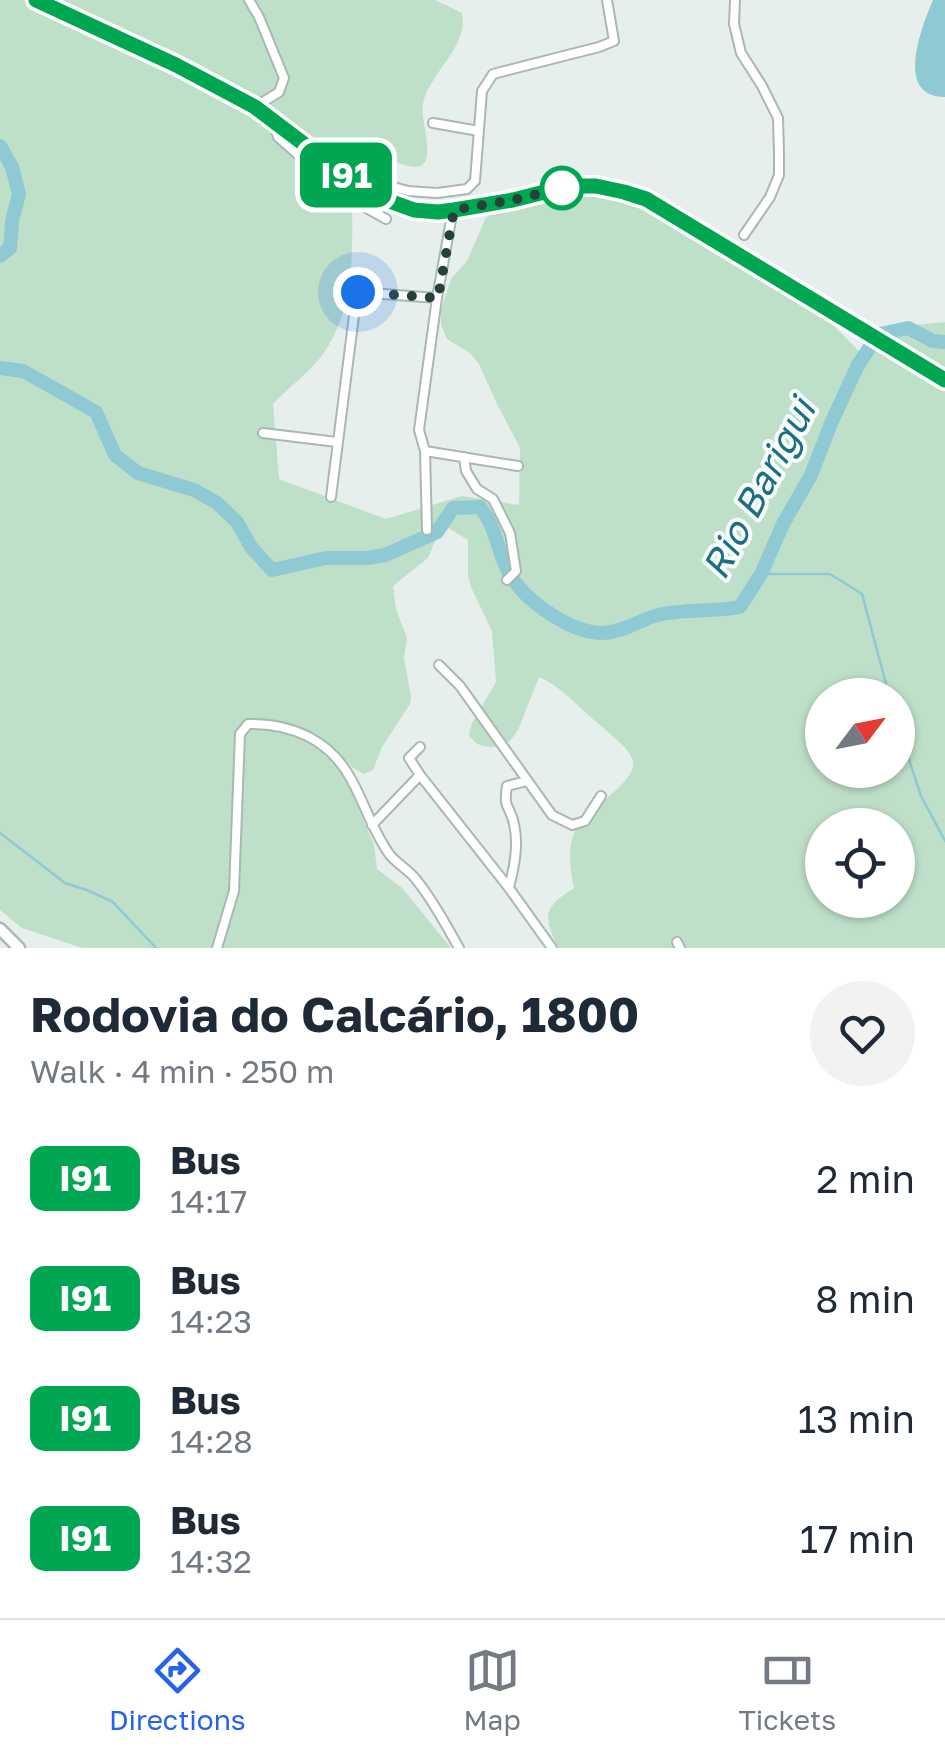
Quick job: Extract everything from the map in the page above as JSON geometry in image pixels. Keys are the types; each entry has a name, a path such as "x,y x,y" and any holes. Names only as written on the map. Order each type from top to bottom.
{"main road":[{"path":"36,0 176,65 255,107 370,194 414,210 454,210 568,186 596,186 646,199 945,380"}],"street":[{"path":"249,0 284,78 278,92 255,107"},
{"path":"309,146 327,145 383,184 408,192 437,194 468,189 475,181 482,91 494,74 614,41 608,0"},
{"path":"735,0 734,24 741,53 778,118 779,175 770,197 744,236"},
{"path":"273,120 278,137 352,200 386,218"},
{"path":"433,123 479,131"},
{"path":"428,530 425,452 419,430 454,210"},
{"path":"331,497 358,292 438,298"},
{"path":"263,432 338,442"},
{"path":"425,452 518,466"},
{"path":"464,458 466,471 477,489 493,499 510,533 516,570 507,580"},
{"path":"439,664 460,686 552,815 572,825 586,821 601,796"},
{"path":"217,948 234,891 240,734 248,724 272,723 309,736 335,756 392,858 416,878 459,948"},
{"path":"420,748 410,758 420,775 552,948"},
{"path":"372,825 420,775"},
{"path":"509,888 516,838 513,819 504,803 507,786 527,782"},
{"path":"2,935 19,948"}],"green space":[{"path":"0,0 435,0 462,13 460,37 423,104 426,159 413,167 373,153 352,172 351,266 343,312 323,354 273,404 279,479 386,519 462,496 519,505 520,448 479,364 470,353 447,339 441,325 441,310 451,279 467,261 486,217 507,204 576,188 634,198 735,263 752,267 818,310 863,355 906,326 945,322 945,948 558,948 548,920 551,907 574,888 571,842 584,818 626,779 633,761 610,733 562,691 539,677 510,741 489,747 470,737 472,723 496,682 492,631 468,576 468,540 442,524 428,558 393,586 396,609 407,638 404,658 410,704 382,747 373,770 364,774 346,760 346,779 374,845 377,869 402,888 451,948 82,948 22,928 0,910"}],"water":[{"path":"933,0 945,0 945,97 929,94 920,86 916,74 918,43"}],"waterway":[{"name":"Rio Barigui","path":"0,146 12,167 19,194 10,248 0,256"},
{"name":"Rio Barigui","path":"880,334 908,328 933,341 945,342"},
{"name":"Rio Barigui","path":"0,368 23,371 96,412 115,455 138,473 194,490 217,503 237,522 251,547 272,570 326,558 385,555 437,532 453,508 480,507 490,522 508,571 525,593 562,621 603,633 662,614 740,607 811,475 832,421 870,347"},
{"path":"761,574 830,574 862,594 884,678"},
{"path":"915,778 945,841"},
{"path":"0,833 65,883 113,902 156,948"}],"bus line":[{"name":"I91","path":"36,0 176,65 255,107 370,194 414,210 454,210 568,186 596,186 646,199 945,380"}],"route":[{"path":"358,292 438,298 454,210 562,188"}]}
